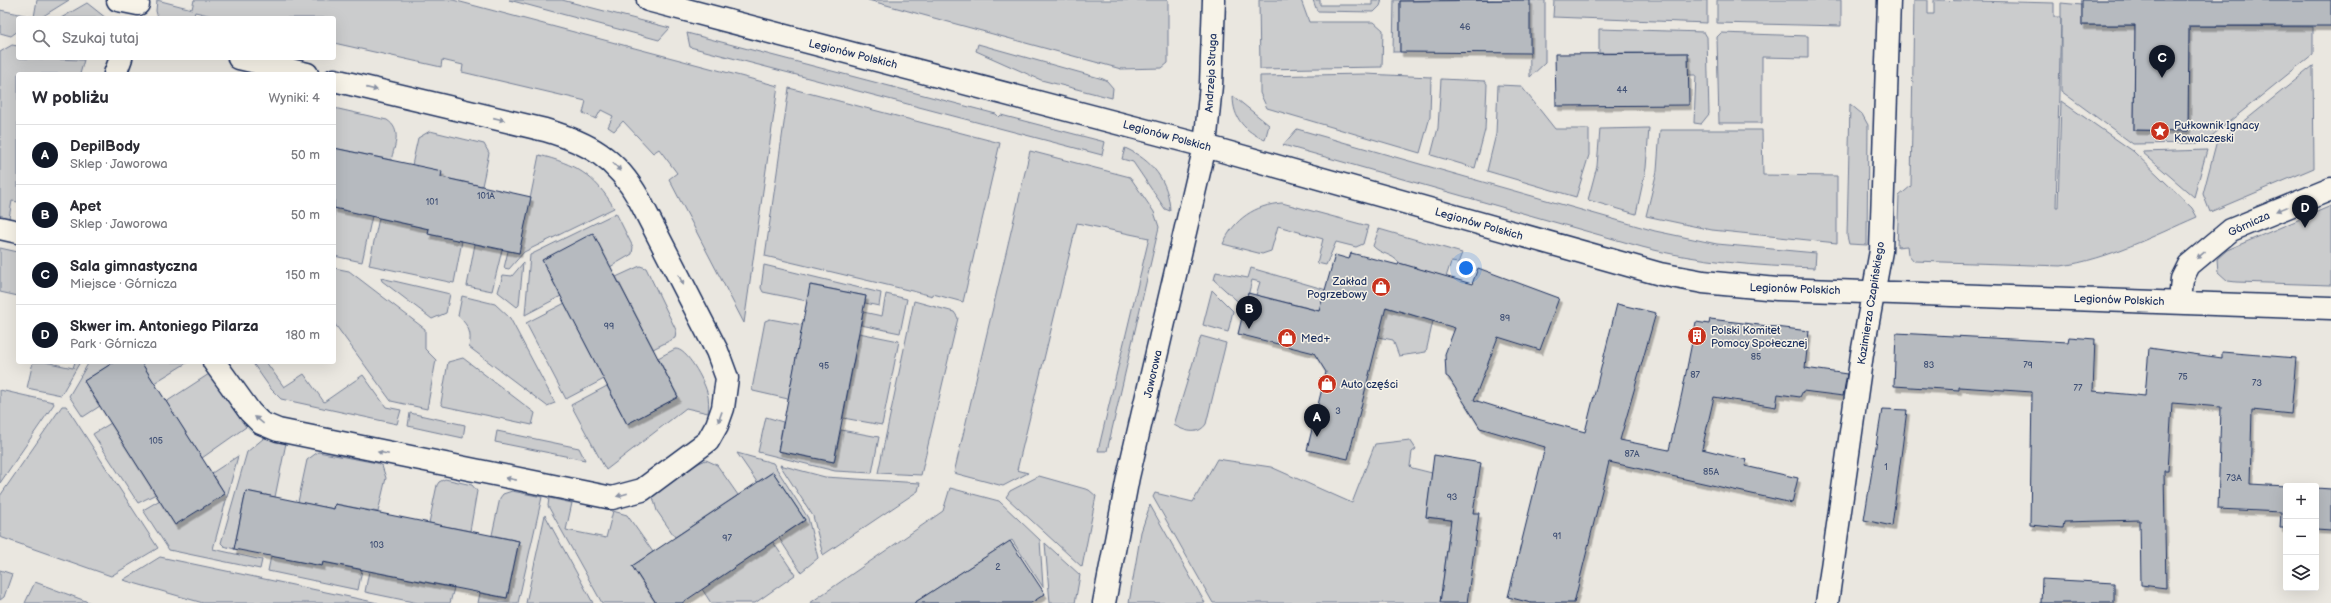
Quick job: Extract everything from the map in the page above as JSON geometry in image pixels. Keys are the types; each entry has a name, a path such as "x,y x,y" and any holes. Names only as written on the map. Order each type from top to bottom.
{"street":[{"name":"Legionów Polskich","path":"648,0 1205,146 1660,274 1703,282 1750,287 2331,308"},
{"name":"Andrzeja Struga","path":"1205,146 1211,85 1214,0"},
{"name":"Kazimierza Czapińskiego","path":"1827,603 1873,292 1881,251 1889,0"},
{"path":"116,72 120,60"},
{"path":"248,60 298,72"},
{"path":"215,364 250,412 261,423 278,430 612,498 642,490 648,486 698,450 708,441 718,425 724,408 727,378 717,351 635,192 627,179 613,163 595,149 570,137 336,80"},
{"name":"Jaworowa","path":"1104,603 1128,477 1205,146"},
{"name":"Górnicza","path":"2180,302 2182,279 2189,265 2231,230 2331,189"},
{"path":"0,228 16,232"}],"shaded area":[{"path":"37,0 69,0 43,16 34,16"},
{"path":"157,0 192,9 194,0 453,0 778,86 744,323 669,179 677,173 659,149 653,153 623,121 614,131 608,127 613,116 601,110 596,119 583,113 586,101 462,72 463,65 442,60 441,67 336,43 336,16 212,16 195,12 194,16 157,16 156,11"},
{"path":"509,0 562,0 670,28 659,40"},
{"path":"868,0 1168,0 1168,63 1162,68 1121,69"},
{"path":"1259,0 1301,0 1309,22 1374,22 1383,30 1382,67 1260,69"},
{"path":"1313,0 1320,0 1320,5 1372,5 1372,0 1382,0 1380,6 1374,12 1317,11"},
{"path":"1394,0 1431,0 1400,1 1400,52 1393,52"},
{"path":"1529,0 1545,0 1545,63 1530,77"},
{"path":"1554,0 1707,0 1707,23 1553,17"},
{"path":"1717,0 1841,0 1841,26 1717,23"},
{"path":"1914,0 1928,0 1928,14 1934,14 1934,0 2054,3 2054,17 2061,17 2056,207 2058,207 2061,101 2133,151 2192,208 2197,217 2114,252 2079,263 2061,266 1914,261 1908,254 1907,246 1897,247 1899,196 1911,186"},
{"path":"87,3 103,16 64,16"},
{"path":"2061,3 2082,5 2082,25 2135,25 2134,130 2188,131 2189,26 2313,27 2313,54 2203,143 2133,144 2061,91"},
{"path":"0,10 29,16 16,16 16,32 11,36 0,33"},
{"path":"1599,29 1704,32 1707,37 1709,114 1701,124 1694,123 1696,75 1688,75 1688,53 1599,53"},
{"path":"687,33 996,114 999,117 1001,115 1105,142 1102,155 690,47"},
{"path":"1721,33 1808,36 1808,58 1762,57 1762,123 1719,123 1717,37"},
{"path":"978,44 1103,79 1113,88 1112,98 1041,80 976,51"},
{"path":"12,45 16,46 16,60 84,60 81,72 16,72 16,202 12,201 9,218 0,217 0,52"},
{"path":"2313,66 2314,168 2210,212 2203,194 2216,144"},
{"path":"1365,74 1431,77 1430,117 1420,153 1267,108 1260,93 1260,76"},
{"path":"1441,79 1485,81 1487,84 1485,130 1475,168 1431,155 1438,128"},
{"path":"1498,85 1521,86 1555,129 1589,129 1589,155 1576,197 1487,171 1496,134"},
{"path":"789,88 1000,143 963,302 765,256"},
{"path":"1233,96 1269,125 1265,140 1252,133 1238,118 1235,111"},
{"path":"1850,104 1862,114 1868,125 1867,245 1849,244 1847,236"},
{"path":"336,108 387,120 392,124 395,128 396,138 391,160 336,148"},
{"path":"1649,128 1646,168 1636,214 1588,200 1597,166 1600,129"},
{"path":"1297,129 1655,231 1717,244 1816,253 1815,268 1706,260 1642,247 1283,145"},
{"path":"1660,130 1762,130 1763,175 1837,176 1837,243 1712,230 1646,216 1657,171"},
{"path":"430,131 484,144 489,153 482,186 441,177 412,165 418,138"},
{"path":"1125,148 1135,153 1151,165 1157,173 1166,190 1170,211 1165,209 1133,162 1122,159"},
{"path":"2207,150 2194,197 2142,152"},
{"path":"1030,151 1130,177 1154,212 1159,227 1107,451 1098,451 1149,238 1077,223 1017,470 1028,473 1003,486 954,473"},
{"path":"539,155 563,162 583,172 599,187 614,208 524,252 509,269 504,268 508,251 519,253"},
{"path":"1282,203 1368,226 1363,244 1356,247 1336,242 1326,265 1317,263 1323,239 1278,226 1271,251 1262,254 1223,244 1233,227 1246,215 1254,210 1272,204"},
{"path":"2331,206 2331,285 2236,282 2228,281 2218,272 2217,259 2227,250"},
{"path":"336,208 372,216 362,262 336,256"},
{"path":"616,213 633,247 632,254 610,267 593,234 543,260 561,296 525,315 530,255"},
{"path":"379,218 429,229 429,234 462,241 454,283 369,265"},
{"path":"1379,229 1462,253 1458,263 1451,262 1446,277 1399,263 1393,257 1376,249 1373,246"},
{"path":"475,244 502,250 492,291 467,286"},
{"path":"0,248 16,252 16,296 0,292"},
{"path":"523,263 519,305 517,307 498,292 503,275 512,276"},
{"path":"764,265 881,293 879,306 865,303 866,296 811,285 807,301 763,292 761,288"},
{"path":"640,266 646,268 676,330 675,338 653,349 616,277"},
{"path":"336,268 349,271 425,329 425,349 436,360 427,409 391,401 336,326"},
{"path":"1251,268 1433,321 1426,352 1399,356 1393,340 1378,337 1381,326 1256,295 1260,282 1252,280 1245,308 1214,280 1216,272 1248,278"},
{"path":"381,278 450,294 446,313 432,319 382,281"},
{"path":"1212,290 1233,311 1228,332 1203,325"},
{"path":"886,294 907,299 900,333 861,325 863,312 882,316"},
{"path":"462,296 495,304 510,318 555,403 547,406 469,347 469,330 458,316"},
{"path":"914,301 954,312 958,318 921,475 878,473"},
{"path":"565,303 604,379 566,399 526,323"},
{"path":"770,319 803,325 788,399 753,391 752,389 765,321"},
{"path":"859,333 899,341 882,425 843,418"},
{"path":"1201,336 1226,343 1206,424 1199,430 1191,431 1174,425"},
{"path":"675,349 680,350 690,359 699,373 708,395 708,413 686,408 606,470 571,405 607,386 627,424 678,397 658,358"},
{"path":"463,358 535,413 532,425 443,406 441,403 448,362"},
{"path":"33,364 54,364 73,368 74,364 79,364 61,395 27,388"},
{"path":"88,364 111,364 84,381 100,406 83,417 69,396"},
{"path":"142,364 185,364 154,383"},
{"path":"253,364 267,364 284,387 304,374 324,402 363,375 386,407 401,410 397,424 281,399 271,389"},
{"path":"209,374 246,427 202,458 166,402"},
{"path":"0,390 53,402 54,404 0,483"},
{"path":"62,406 66,406 158,548 111,576 0,537 0,496"},
{"path":"410,413 465,425 463,438 408,426"},
{"path":"766,417 783,422 778,451 834,462 841,430 879,437 872,473 835,471 758,452"},
{"path":"111,423 156,494 138,503 93,434"},
{"path":"497,431 579,448 585,460 495,442"},
{"path":"264,438 286,443 275,497 246,491 234,549 224,546 221,543 247,452"},
{"path":"1410,440 1416,449 1412,452 1410,466 1412,468 1432,473 1426,517 1451,520 1440,603 1213,603 1153,497 1155,493 1193,502 1217,459 1271,467 1352,503 1375,444"},
{"path":"318,452 377,463 382,466 386,478 378,512 335,504 334,509 298,502 307,460"},
{"path":"737,453 773,463 808,518 818,558 801,572 779,538 805,520 773,472 757,482"},
{"path":"238,456 213,549 262,560 260,569 169,550 143,510 160,500 225,494 212,473"},
{"path":"706,460 717,465 738,495 675,537 657,511 653,497 655,493 699,463"},
{"path":"780,465 825,477 920,483 918,491 823,555 813,516"},
{"path":"1039,476 1089,490 1096,496 1082,567 1006,497 1010,491"},
{"path":"445,479 472,485 477,491 470,531 429,523 437,485"},
{"path":"950,488 999,501 1040,540 1043,587 1012,540 914,603 810,603 943,511"},
{"path":"512,491 542,497 518,603 478,603 480,593 507,598 519,541 492,535 500,498 503,494"},
{"path":"549,498 572,503 566,530 606,538 613,511 627,515 653,552 632,566 656,603 602,603 548,506"},
{"path":"1150,505 1205,603 1129,603 1141,532"},
{"path":"545,515 593,603 526,603"},
{"path":"773,542 795,575 755,603 711,603 702,589"},
{"path":"1045,543 1080,575 1075,603 1050,603"},
{"path":"271,556 322,566 323,562 362,570 358,590 268,571"},
{"path":"160,557 378,603 203,603 123,580"},
{"path":"0,570 12,574 4,597 0,600"},
{"path":"369,571 454,588 450,603 418,603 365,592"},
{"path":"35,582 91,603 25,603"}],"building":[{"path":"1530,0 1530,53 1400,52 1400,1"},
{"path":"2082,0 2331,0 2331,26 2189,26 2188,131 2134,130 2135,25 2082,25"},
{"path":"1688,53 1689,105 1556,106 1555,54"},
{"path":"336,148 442,171 441,177 531,197 519,253 428,234 429,229 336,208"},
{"path":"593,233 678,397 627,424 542,260"},
{"path":"1351,253 1398,265 1399,263 1472,284 1478,268 1559,298 1540,350 1498,337 1474,400 1519,414 1585,432 1617,304 1656,313 1620,440 1669,450 1696,322 1709,324 1710,319 1809,331 1805,368 1847,374 1843,396 1803,391 1800,397 1778,394 1776,407 1714,397 1702,449 1747,460 1745,466 1798,478 1792,503 1609,462 1574,603 1531,603 1508,597 1545,447 1480,428 1449,378 1446,376 1445,354 1455,328 1386,307 1348,459 1307,450 1326,372 1314,353 1238,334 1248,293 1319,311 1335,255 1349,259"},
{"path":"810,285 866,296 834,462 778,451"},
{"path":"1896,333 2068,342 2069,337 2095,339 2093,391 2145,396 2149,348 2222,358 2222,352 2296,358 2291,414 2252,410 2250,484 2283,486 2283,528 2280,528 2281,512 2218,509 2221,407 2172,403 2168,471 2164,471 2166,588 2141,585 2140,520 2064,522 2063,528 2030,525 2032,392 1959,387 1959,390 1894,386"},
{"path":"111,364 142,364 225,494 175,525 84,381"},
{"path":"1882,409 1907,410 1892,526 1864,520"},
{"path":"1434,455 1481,463 1473,513 1479,513 1467,603 1440,603 1451,520 1426,517"},
{"path":"773,472 805,520 682,603 656,603 632,566"},
{"path":"2319,488 2331,489 2331,530 2319,529"},
{"path":"246,491 334,509 335,504 519,541 507,598 323,562 322,566 234,549"},
{"path":"1010,541 1045,594 1031,603 914,603"},
{"path":"2042,579 2114,583 2114,603 2041,603"}],"place":[{"name":"Sala gimnastyczna","path":"2162,78"},
{"name":"Pułkownik Ignacy Kowalczeski","path":"2160,131"},
{"name":"Skwer im. Antoniego Pilarza","path":"2305,228"},
{"name":"Zakład Pogrzebowy","path":"1381,287"},
{"name":"Apet","path":"1249,329"},
{"name":"Polski Komitet Pomocy Społecznej","path":"1697,336"},
{"name":"Med+","path":"1287,338"},
{"name":"Auto części","path":"1327,384"},
{"name":"DepilBody","path":"1317,437"}]}
